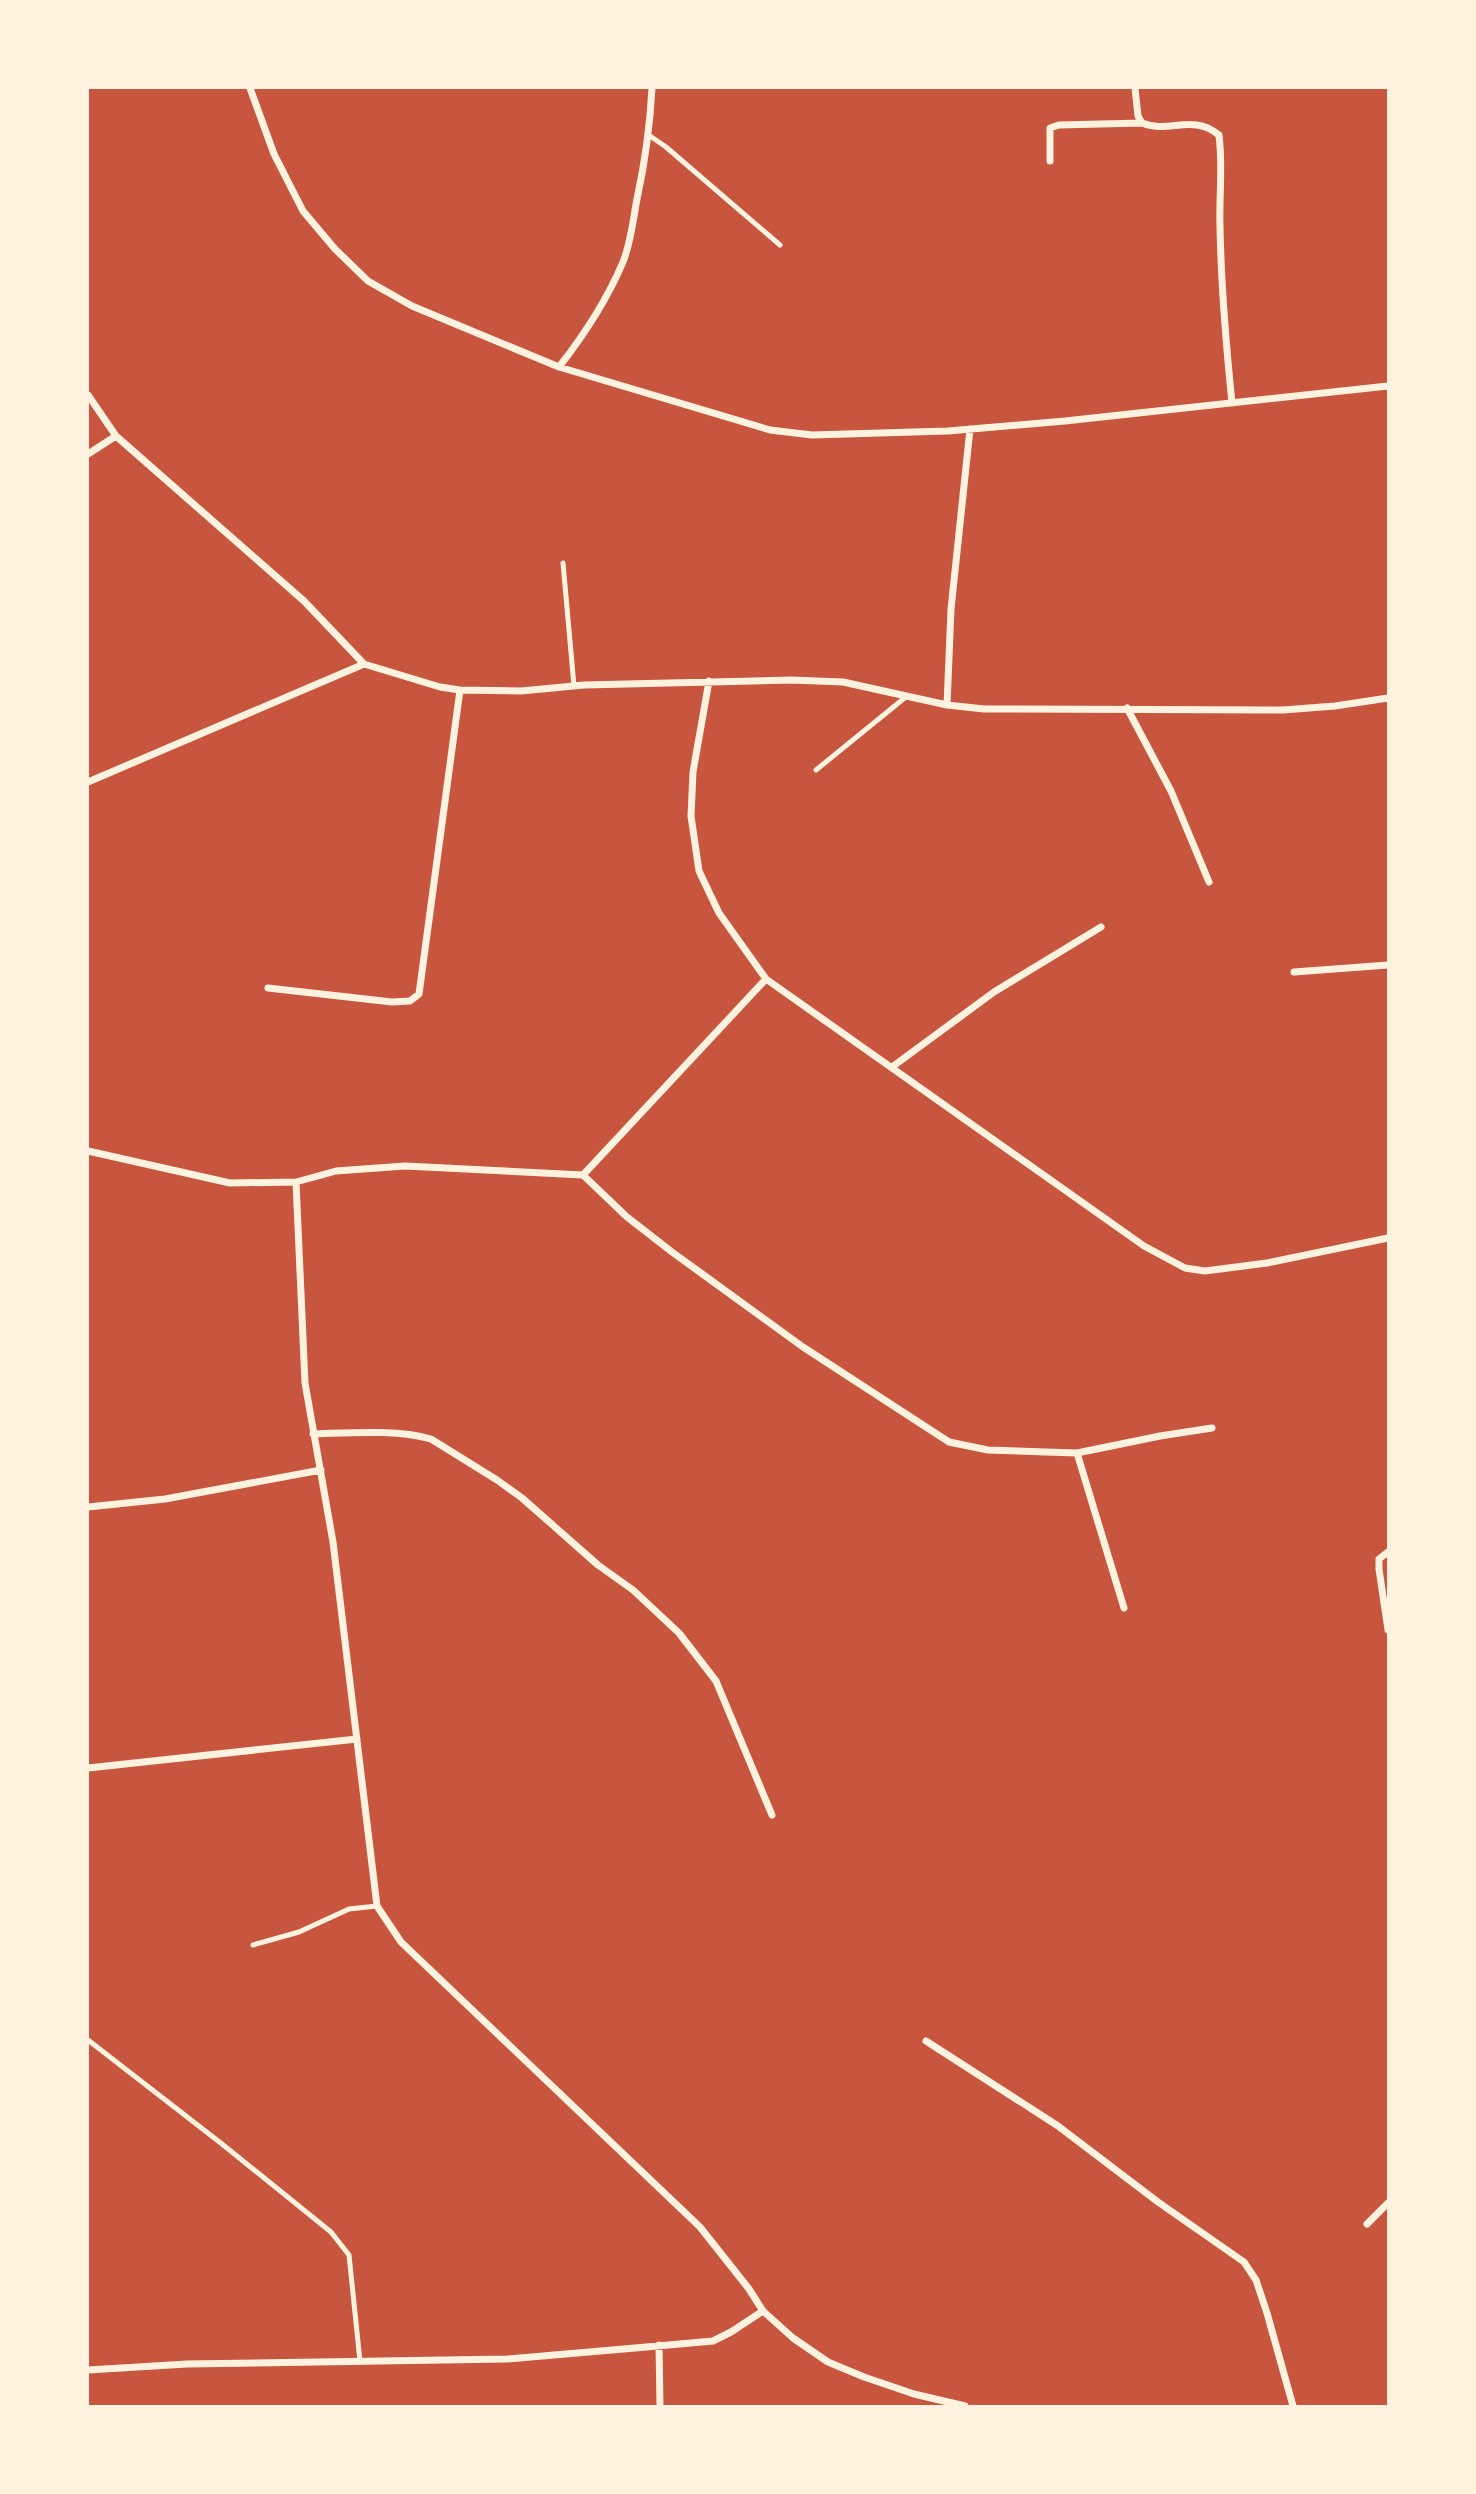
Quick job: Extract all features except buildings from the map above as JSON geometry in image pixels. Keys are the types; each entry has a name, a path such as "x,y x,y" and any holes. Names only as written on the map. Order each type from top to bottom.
{"street":[{"path":"250,88 275,153 303,211 335,249 368,281 412,306 559,368 720,416 792,433 970,429 1388,386"},
{"path":"559,368 606,299 624,260 650,136 652,88"},
{"path":"1135,88 1138,116 1142,123"},
{"path":"1050,161 1050,128 1059,125 1194,124 1205,126 1219,135 1222,304 1232,403"},
{"path":"88,395 117,436 294,592 364,664 440,687 521,691 574,686 709,681 843,682 947,705 1022,710 1283,709 1335,706 1388,698"},
{"path":"947,705 951,609 970,429"},
{"path":"88,454 117,436"},
{"path":"88,782 364,664"},
{"path":"709,681 693,772 691,816 699,871 719,913 766,979 1144,1246 1185,1268 1205,1271 1268,1263 1388,1238"},
{"path":"268,988 392,1002 410,1001 419,994 460,690"},
{"path":"1128,708 1171,791 1209,882"},
{"path":"892,1067 994,992 1101,927"},
{"path":"1294,972 1388,965"},
{"path":"583,1175 766,979"},
{"path":"88,1151 230,1183 296,1182 336,1171 405,1166 583,1175 627,1217 671,1252 803,1347 949,1442 988,1450 1077,1453 1160,1436 1212,1429"},
{"path":"296,1182 305,1383 333,1542 377,1906 401,1942 700,2227 763,2311 793,2338 828,2362 914,2395 965,2406"},
{"path":"313,1434 418,1435 431,1439 522,1498 598,1565 633,1590 679,1633 716,1681 772,1815"},
{"path":"1077,1453 1124,1608"},
{"path":"88,1507 165,1499 321,1470"},
{"path":"1388,1552 1379,1559 1379,1569 1388,1630"},
{"path":"88,1768 357,1739"},
{"path":"926,2041 1058,2126 1158,2202 1244,2262 1255,2280 1267,2313 1293,2406"},
{"path":"1367,2224 1388,2203"},
{"path":"88,2370 187,2364 507,2359 713,2340 731,2332 763,2311"},
{"path":"659,2345 660,2406"}],"lane":[{"path":"650,136 780,245"},
{"path":"562,563 574,686"},
{"path":"816,769 907,696"},
{"path":"253,1945 299,1932 349,1909 377,1906"},
{"path":"88,2040 331,2232 349,2255 359,2361"}]}
